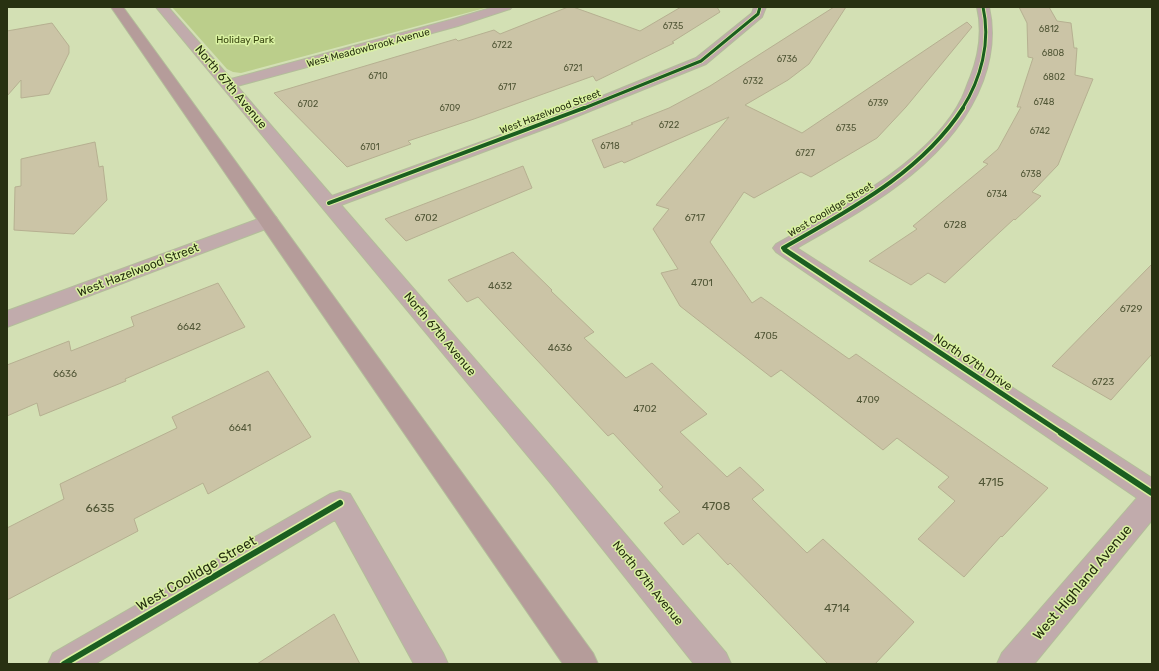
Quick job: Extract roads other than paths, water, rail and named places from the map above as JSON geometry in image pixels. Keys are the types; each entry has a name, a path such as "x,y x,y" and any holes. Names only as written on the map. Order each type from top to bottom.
{"main road":[{"path":"117,7 582,664"}],"street":[{"name":"North 67th Avenue","path":"162,7 561,477 715,664"},
{"name":"West Meadowbrook Avenue","path":"228,84 454,23 506,7"},
{"name":"West Hazelwood Street","path":"329,204 558,119 701,61 758,14 760,7"},
{"name":"West Coolidge Street","path":"783,248 854,207 887,184 937,143 955,122 977,81 987,44 986,23 983,7"},
{"name":"West Hazelwood Street","path":"7,319 269,220"},
{"name":"North 67th Drive","path":"783,248 1152,493"},
{"name":"West Highland Avenue","path":"1013,664 1152,500"},
{"name":"West Coolidge Street","path":"64,664 340,503 432,664"}],"park label":[{"name":"Holiday Park","path":"245,39"}]}
